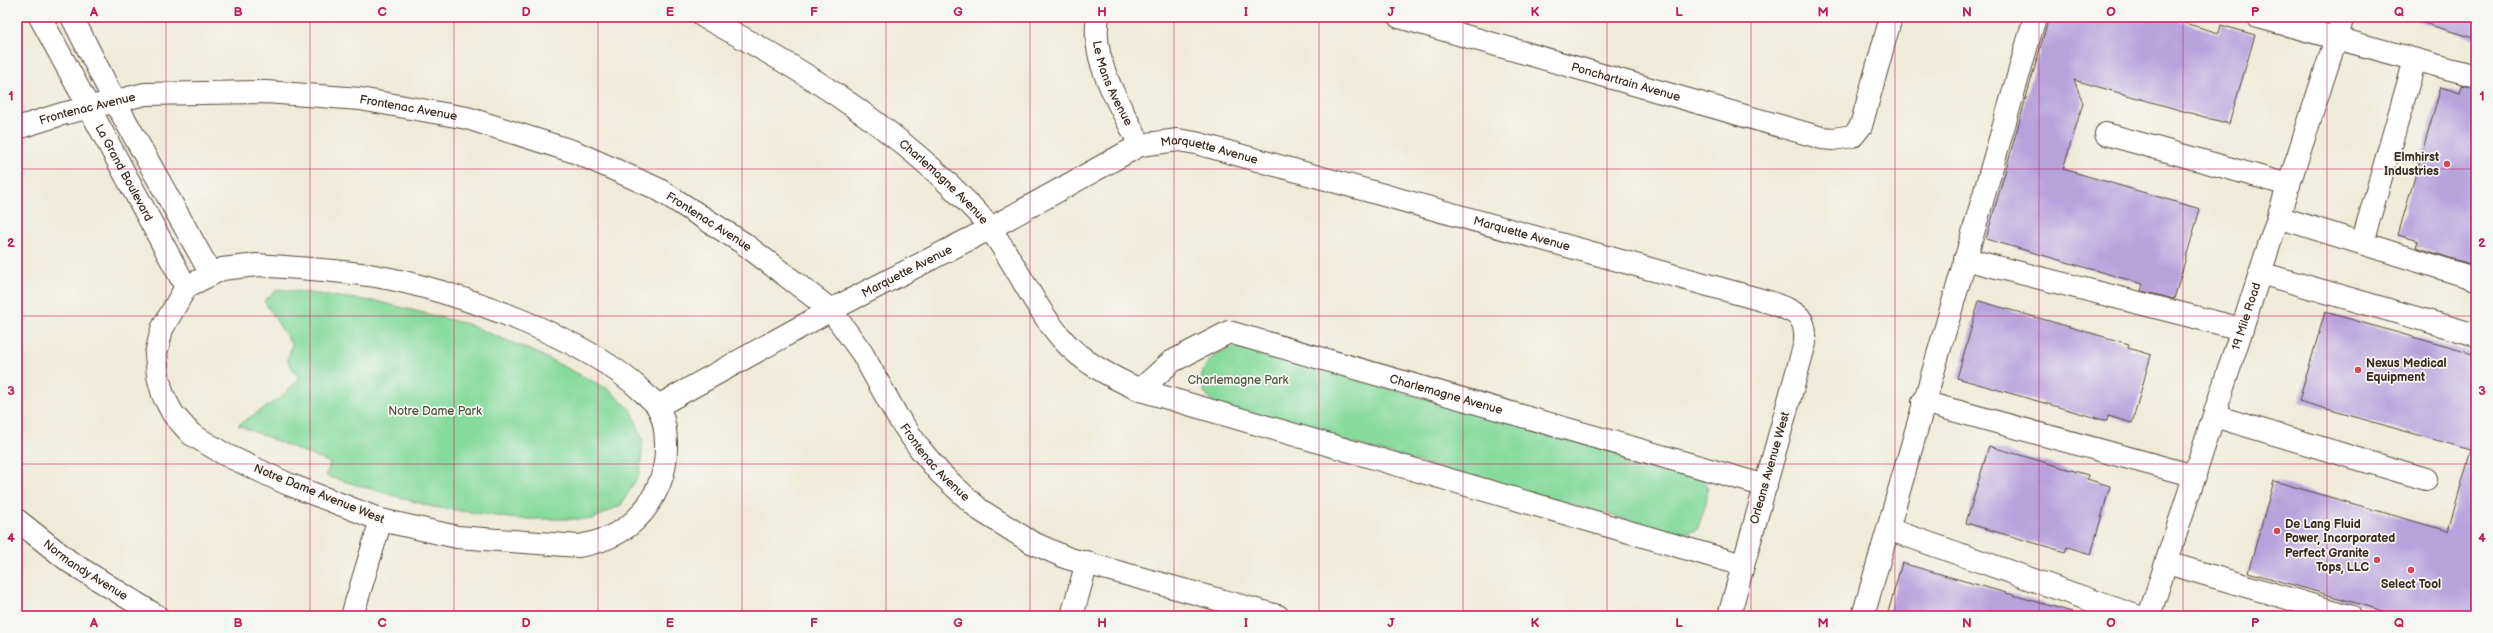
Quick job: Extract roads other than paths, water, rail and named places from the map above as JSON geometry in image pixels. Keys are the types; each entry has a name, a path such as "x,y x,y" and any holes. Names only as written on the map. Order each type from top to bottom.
{"street":[{"name":"La Grand Boulevard","path":"40,17 87,107 186,287"},
{"path":"72,17 114,100 211,274"},
{"name":"Charlemagne Avenue","path":"704,17 758,46 842,98 930,169 958,194 991,228 1042,312 1062,339 1084,359 1108,375 1140,390 1743,566"},
{"name":"Le Mans Avenue","path":"1098,17 1098,44 1102,63 1110,86 1140,145"},
{"name":"Ponchartrain Avenue","path":"1399,17 1822,138 1834,139 1853,136 1861,126 1891,17"},
{"path":"1863,616 2035,17"},
{"path":"2258,17 2476,76"},
{"name":"19 Mile Road","path":"2150,616 2343,17"},
{"path":"2362,243 2415,60"},
{"name":"Frontenac Avenue","path":"17,128 87,107 145,94 211,91 320,95 360,99 466,118 575,152 658,189 743,243 831,310 862,353 897,416 940,473 986,514 1031,542 1067,558 1087,562 1278,616"},
{"path":"2106,134 2289,185"},
{"name":"Marquette Avenue","path":"658,406 831,310 991,228 1140,145 1178,140 1196,143 1769,302 1794,312 1803,319"},
{"path":"2278,217 2476,279"},
{"path":"1965,259 2242,329"},
{"path":"186,287 222,269 257,266 359,274 404,282 478,305 560,339 600,359 633,382 658,406"},
{"path":"2260,273 2476,335"},
{"name":"Notre Dame Avenue West","path":"186,287 162,329 156,354 158,376 163,395 173,414 191,434 226,456 288,484 381,520 457,537 515,543 579,546 612,537 627,529 640,517 656,492 661,479 666,448 658,406"},
{"name":"Orleans Avenue West","path":"1729,616 1805,343 1806,329 1803,319"},
{"name":"Charlemagne Avenue","path":"1140,390 1171,362 1229,332 1766,486"},
{"path":"1924,402 2195,476"},
{"path":"2214,416 2426,479"},
{"name":"Normandy Avenue","path":"17,520 70,562 157,616"},
{"path":"352,616 381,520"},
{"path":"1888,529 2136,616"},
{"path":"1072,616 1087,562"},
{"path":"2167,563 2349,616"}],"place":[{"name":"Elmhirst Industries","path":"2447,164"},
{"name":"Nexus Medical Equipment","path":"2358,370"},
{"name":"De Lang Fluid Power, Incorporated","path":"2277,531"},
{"name":"Perfect Granite Tops, LLC","path":"2377,560"},
{"name":"Select Tool","path":"2411,570"}],"park label":[{"name":"Charlemagne Park","path":"1238,380"},
{"name":"Notre Dame Park","path":"435,411"}]}
